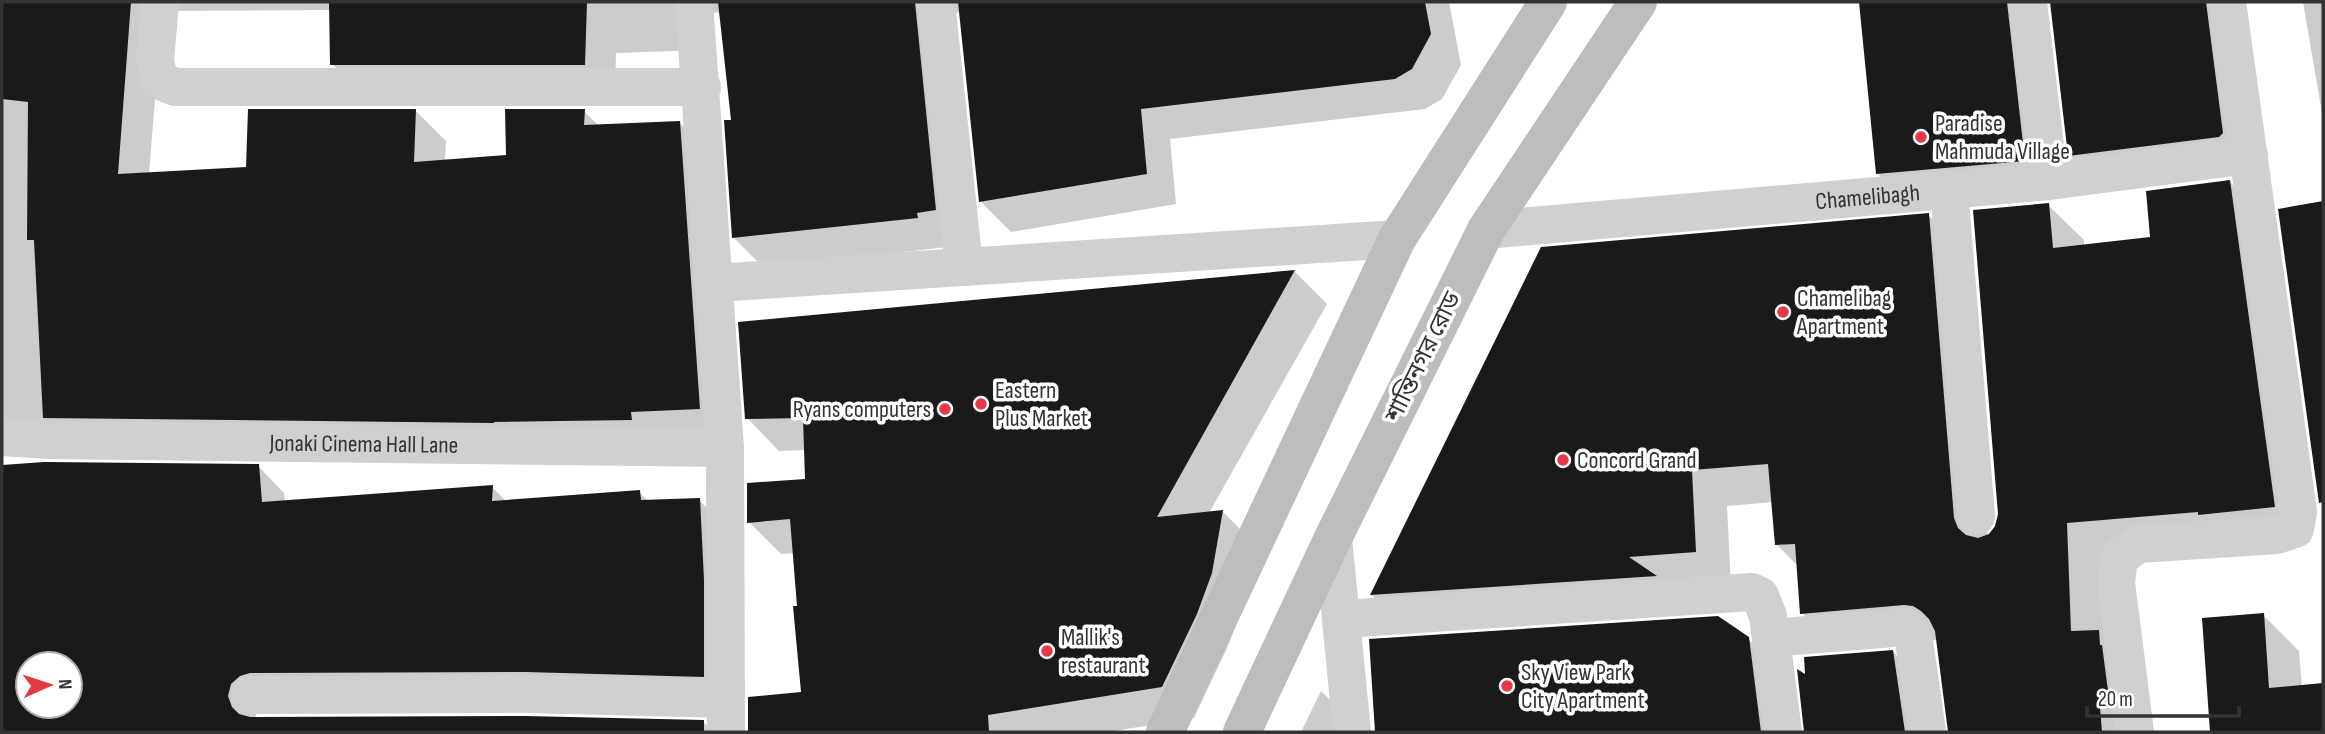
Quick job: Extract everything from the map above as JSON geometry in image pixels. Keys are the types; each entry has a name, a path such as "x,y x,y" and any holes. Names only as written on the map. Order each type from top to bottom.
{"main road":[{"path":"1165,732 1397,239 1548,2"},
{"name":"শান্তিনগর রোড","path":"1242,732 1333,538 1486,230 1638,2"}],"street":[{"path":"160,2 155,60 159,80 175,87 702,87"},
{"path":"250,695 526,694 725,716 725,448 694,2"},
{"path":"936,2 964,267"},
{"path":"2028,2 2049,181"},
{"path":"2135,732 2116,583 2119,558 2138,544 2277,535 2295,529 2298,512 2227,2"},
{"name":"Chamelibagh","path":"1486,230 2049,181 2249,155"},
{"path":"1949,190 1976,516"},
{"path":"715,283 1397,239"},
{"name":"Jonaki Cinema Hall Lane","path":"2,437 50,440 725,448"},
{"path":"1333,538 1352,732"},
{"path":"1342,619 1752,592 1760,596 1765,604 1783,732"},
{"path":"1771,638 1906,626 1913,634 1927,732"}],"building":[{"path":"2,2 131,2 118,174 246,167 248,109 416,109 414,162 506,155 505,109 585,109 584,125 680,121 700,409 631,412 632,420 494,423 43,418 34,240 27,240 28,102 2,99"},
{"path":"329,2 587,2 585,65 330,65"},
{"path":"718,2 915,2 936,210 917,213 918,218 732,238 724,120 731,120"},
{"path":"958,2 1425,2 1431,34 1412,69 1395,79 1141,109 1147,174 979,202"},
{"path":"1859,2 2007,2 2025,161 1876,174"},
{"path":"2050,2 2206,2 2223,133 2219,137 2068,156"},
{"path":"2230,180 2275,507 2067,523 2071,631 2099,630 2102,645 2110,706 2100,707 2102,732 1948,732 1935,631 1921,611 1904,605 1800,614 1795,544 1775,545 1768,464 1692,470 1696,552 1629,557 1657,576 1370,595 1541,247 1929,213 1954,518 1958,528 1966,535 1978,538 1989,534 1995,526 1998,514 1973,210 2049,203 2053,248 2150,237 2146,191"},
{"path":"2323,201 2323,502 2319,503 2278,209"},
{"path":"1295,270 1157,517 1223,510 1212,573 1197,614 1162,687 988,715 989,732 748,732 748,697 801,692 793,606 797,606 790,519 747,523 747,483 805,479 803,418 745,419 738,322"},
{"path":"44,462 259,464 262,502 493,485 492,501 640,490 641,500 700,498 704,580 704,677 526,672 250,673 240,676 231,684 228,696 232,707 239,714 250,717 525,716 704,720 704,732 2,732 2,465"},
{"path":"2264,613 2269,688 2323,683 2323,732 2210,732 2202,618"},
{"name":"Sky View Park City Apartment","path":"1718,616 1749,637 1761,732 1375,732 1369,639"},
{"path":"1893,650 1905,732 1804,732 1797,669 1805,674 1804,657"}],"place":[{"name":"Paradise Mahmuda Village","path":"1921,137"},
{"name":"Chamelibag Apartment","path":"1783,312"},
{"name":"Eastern Plus Market","path":"981,404"},
{"name":"Ryans computers","path":"945,409"},
{"name":"Concord Grand","path":"1563,460"},
{"name":"Mallik's restaurant","path":"1047,651"},
{"name":"Sky View Park City Apartment","path":"1507,686"}]}
